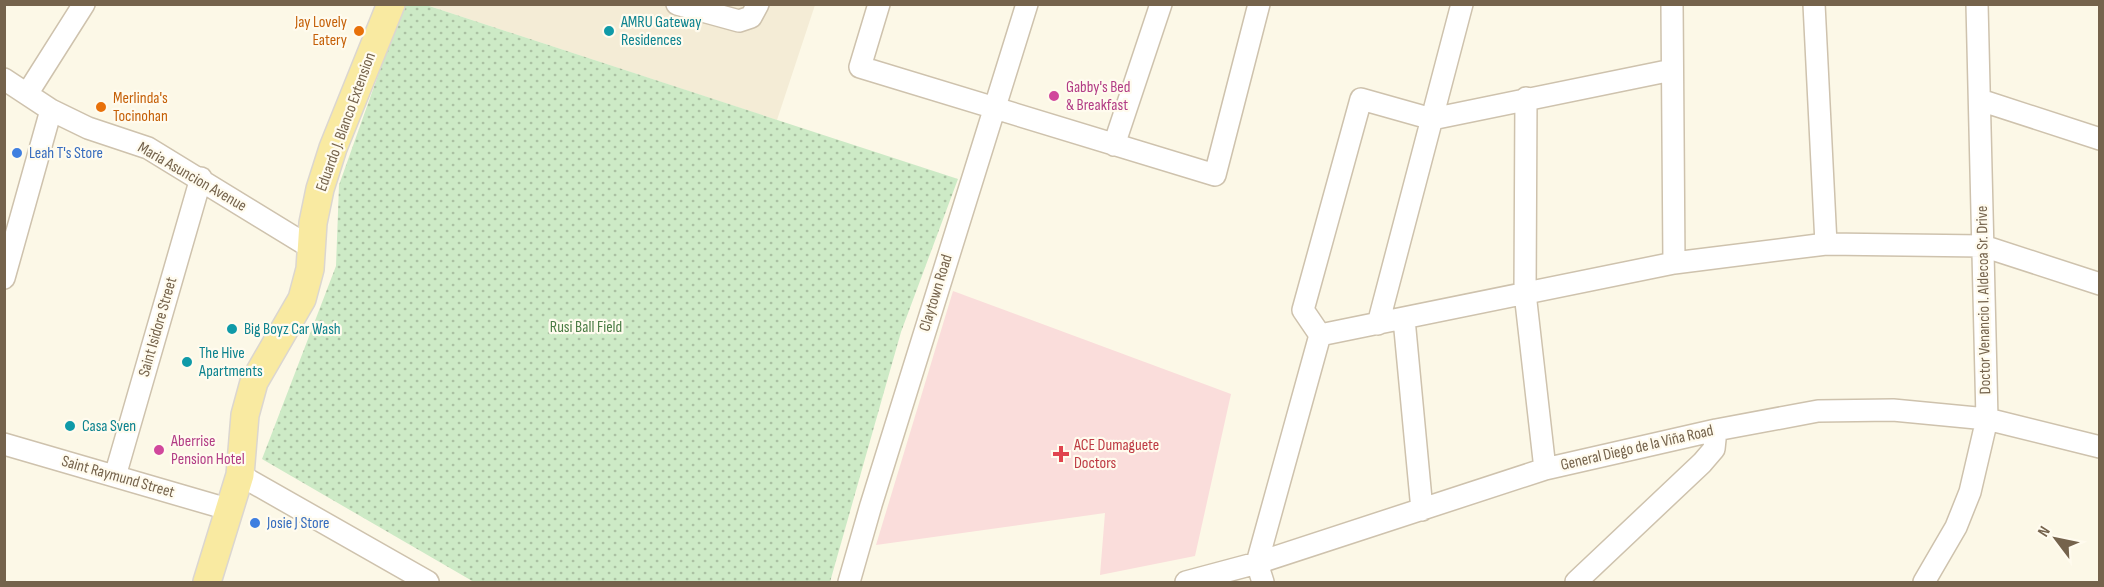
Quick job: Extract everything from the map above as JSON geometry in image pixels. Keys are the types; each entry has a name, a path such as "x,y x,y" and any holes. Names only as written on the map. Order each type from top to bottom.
{"main road":[{"name":"Eduardo J. Blanco Extension","path":"207,582 240,475 245,415 254,382 302,299 313,249 313,223 326,169 391,4"}],"street":[{"path":"27,94 84,4"},
{"path":"677,4 739,21 751,16 758,4"},
{"path":"879,4 860,67 1215,175 1259,4"},
{"name":"Claytown Road","path":"849,582 1027,4"},
{"path":"1114,145 1161,4"},
{"path":"1378,324 1462,4"},
{"path":"1672,4 1674,263"},
{"path":"1814,4 1826,244"},
{"name":"Doctor Venancio I. Aldecoa Sr. Drive","path":"1924,582 1956,527 1970,492 1987,419 1977,4"},
{"path":"1260,573 1320,335 1303,310 1361,99 1432,119 1672,70"},
{"name":"Maria Asuncion Avenue","path":"4,79 51,110 88,128 148,148 201,178 313,249"},
{"path":"1527,98 1525,293 1545,469"},
{"path":"1980,100 2100,139"},
{"path":"4,278 51,110"},
{"name":"Saint Isidore Street","path":"115,476 201,178"},
{"path":"1320,335 1674,263 1826,244 1983,246 2100,284"},
{"path":"1404,319 1422,510"},
{"name":"General Diego de la Viña Road","path":"1186,582 1260,573 1422,510 1545,469 1716,430 1818,411 1893,410 1987,419 2100,447"},
{"path":"1576,582 1702,463 1714,449 1716,430"},
{"name":"Saint Raymund Street","path":"4,444 231,510"},
{"path":"240,475 428,582"}],"shaded area":[{"path":"426,5 815,5 777,120"},
{"name":"ACE Dumaguete Doctors","path":"953,291 1231,394 1195,556 1100,575 1105,513 876,545"}],"green space":[{"name":"Rusi Ball Field","path":"403,5 426,5 958,179 901,332 830,582 474,582 262,459 336,266 339,185"}],"place":[{"name":"Jay Lovely Eatery","path":"359,31"},
{"name":"AMRU Gateway Residences","path":"609,31"},
{"name":"Gabby's Bed & Breakfast","path":"1054,96"},
{"name":"Merlinda's Tocinohan","path":"101,107"},
{"name":"Leah T's Store","path":"17,153"},
{"name":"Big Boyz Car Wash","path":"232,329"},
{"name":"The Hive Apartments","path":"187,362"},
{"name":"Casa Sven","path":"70,426"},
{"name":"Aberrise Pension Hotel","path":"159,450"},
{"name":"ACE Dumaguete Doctors","path":"1061,454"},
{"name":"Josie J Store","path":"255,523"}]}
